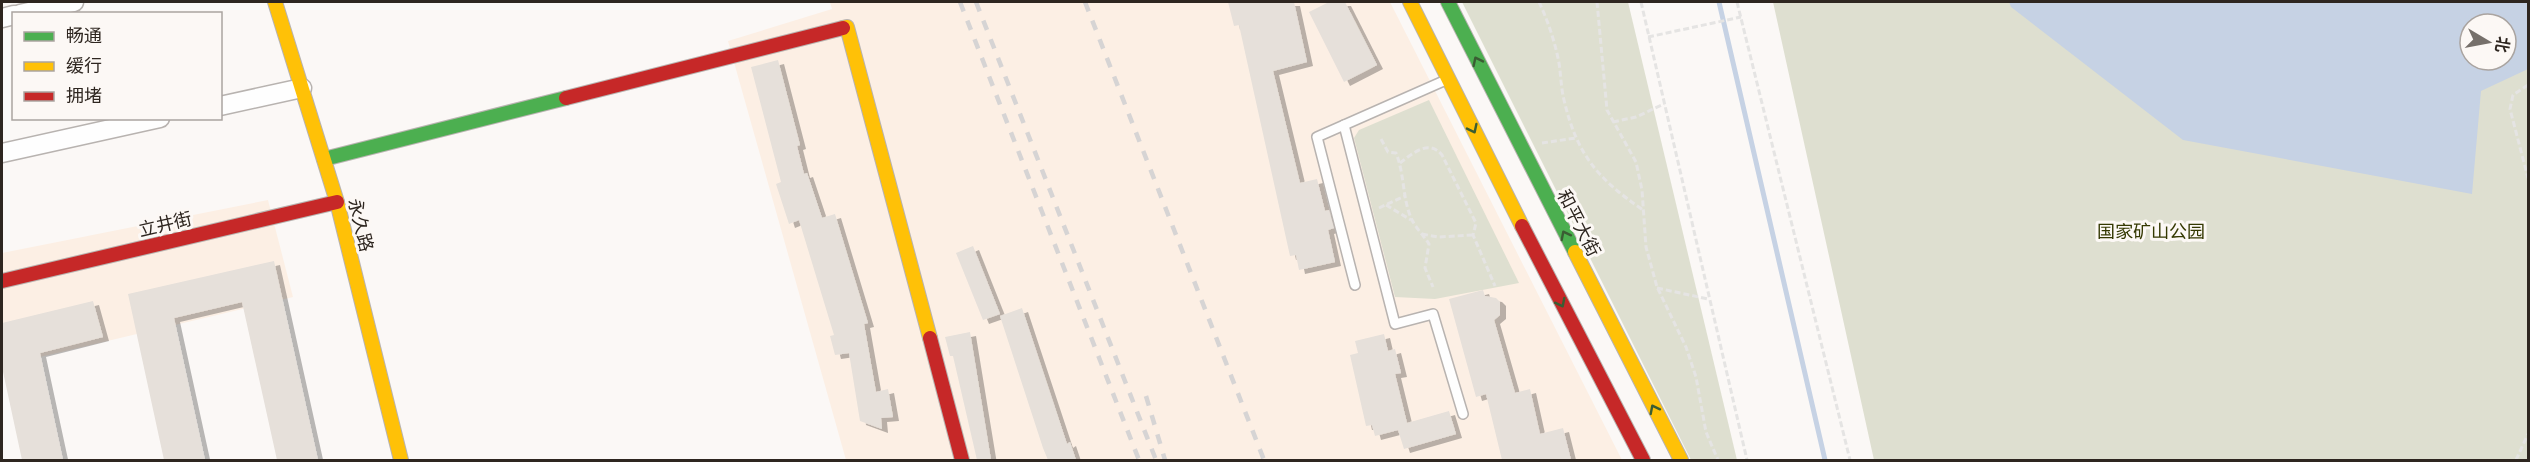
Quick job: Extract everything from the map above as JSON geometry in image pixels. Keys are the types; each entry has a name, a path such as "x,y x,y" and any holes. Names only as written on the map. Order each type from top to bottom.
{"main road":[{"name":"永久路","path":"275,2 337,202 401,460"},
{"path":"1410,2 1643,460"},
{"name":"和平大街","path":"1448,2 1519,146 1681,460"},
{"path":"324,159 847,27 962,460"},
{"name":"立井街","path":"2,281 337,202"}],"street":[{"path":"29,12 74,2"},
{"path":"222,106 302,88"},
{"path":"2,153 151,120"}],"lane":[{"path":"1355,285 1317,137 1448,79"},
{"path":"1344,125 1395,324 1433,314 1463,414"}],"path":[{"path":"1539,2 1547,19 1559,63 1563,99 1576,138 1586,159 1611,188 1643,210"},
{"path":"1597,2 1607,110 1636,162 1642,190 1646,247 1657,288 1686,347 1696,377 1706,432 1718,460"},
{"path":"1641,2 1747,460"},
{"path":"1737,2 1850,460"},
{"path":"1648,37 1741,17"},
{"path":"2529,85 2513,95 2510,109 2529,178"},
{"path":"1613,122 1636,117 1664,104"},
{"path":"1519,146 1576,138"},
{"path":"1381,139 1388,152 1396,153 1412,220 1429,244 1425,268 1433,287"},
{"path":"1400,163 1412,153 1428,147 1437,149 1476,224 1473,235 1495,286"},
{"path":"1367,214 1405,196"},
{"path":"1386,205 1412,220"},
{"path":"1422,234 1438,237 1473,235"},
{"path":"1657,288 1709,299"},
{"path":"2516,460 2529,434"}],"shaded area":[{"path":"830,2 1390,2 1622,460 846,460 728,41 832,9"},
{"path":"268,200 293,297 2,366 2,253"}],"green space":[{"path":"1462,2 1628,2 1737,460 1691,460"},
{"name":"国家矿山公园","path":"1773,2 2528,2 2528,460 1874,460"},
{"path":"1429,100 1519,283 1435,299 1395,297 1354,138 1359,130"}],"water":[{"path":"2009,2 2528,2 2528,69 2481,91 2472,194 2183,140 2011,7"}],"building":[{"path":"1228,2 1294,2 1307,62 1273,71 1300,183 1317,179 1325,211 1329,210 1334,228 1328,230 1335,262 1299,270 1296,255 1290,256 1239,25 1234,26"},
{"path":"1329,2 1345,2 1377,65 1344,82 1309,12"},
{"path":"778,60 800,145 797,146 804,174 807,173 822,218 835,214 868,323 864,324 876,392 888,389 893,417 881,418 882,429 860,421 849,353 835,355 830,336 834,335 799,220 789,224 776,184 781,182 751,67"},
{"path":"973,246 1000,314 983,320 956,253"},
{"path":"274,261 318,460 277,460 242,302 174,318 205,460 164,460 128,294"},
{"path":"1483,290 1485,296 1496,298 1500,302 1500,315 1494,320 1515,393 1530,389 1540,434 1563,428 1571,460 1502,460 1486,394 1476,397 1449,299"},
{"path":"93,301 103,337 40,353 63,460 22,460 2,367 2,323"},
{"path":"1022,308 1067,444 1070,442 1076,460 1048,460 1043,448 1000,316"},
{"path":"970,332 991,460 977,460 953,356 950,356 945,337"},
{"path":"1384,334 1388,351 1395,349 1401,373 1395,374 1407,423 1449,411 1456,434 1404,449 1398,430 1375,436 1372,425 1366,426 1350,355 1358,353 1355,341"}],"waterway":[{"path":"1719,2 1825,460"}],"railway":[{"path":"960,2 1139,460"},
{"path":"976,2 1156,460"},
{"path":"1085,2 1264,460"},
{"path":"1146,396 1165,460"}],"traffic: fast":[{"path":"1448,2 1575,252"},
{"path":"324,159 566,98"}],"traffic: slow":[{"path":"275,2 337,202 401,460"},
{"path":"1410,2 1522,226"},
{"path":"843,28 847,27 930,338"},
{"path":"1575,252 1681,460"}],"traffic: jam":[{"path":"566,98 843,28"},
{"path":"2,281 337,202"},
{"path":"1522,226 1643,460"},
{"path":"930,338 962,460"}]}
